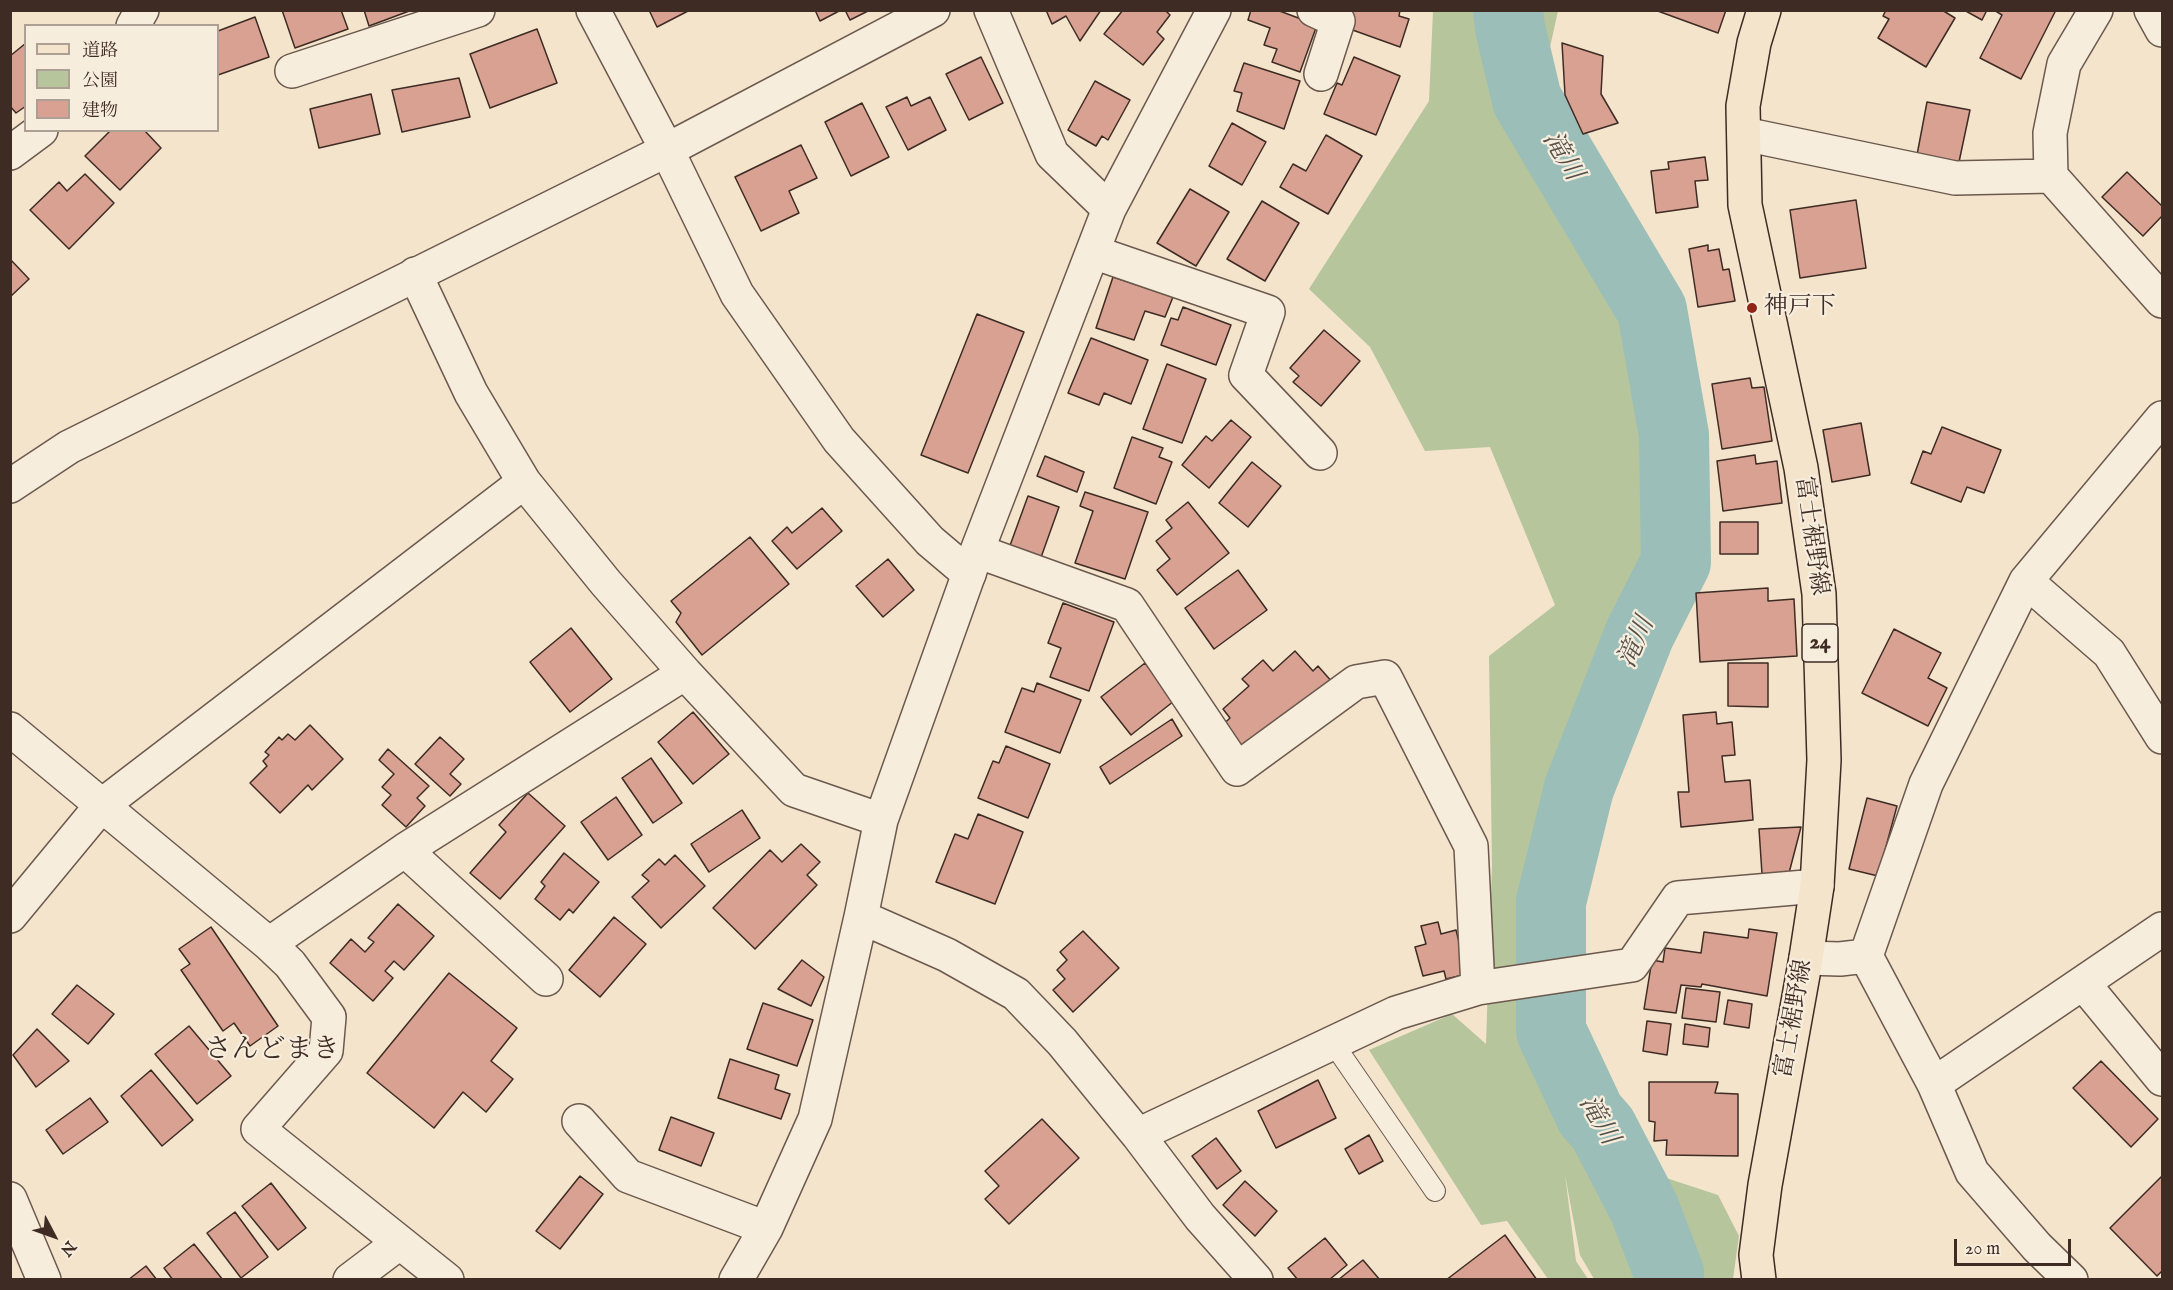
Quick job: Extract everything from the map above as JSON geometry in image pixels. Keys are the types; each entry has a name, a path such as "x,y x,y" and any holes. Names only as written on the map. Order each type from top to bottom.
{"main road":[{"name":"富士裾野線","path":"1759,1280 1756,1256 1765,1185 1817,886 1824,760 1819,594 1801,468 1745,205 1743,106 1754,43 1764,10"}],"street":[{"path":"134,24 142,10"},
{"path":"292,71 478,10"},
{"path":"593,10 667,150 737,294 839,440 930,541 973,563 1127,605 1237,769 1356,682 1385,677 1471,846 1478,988"},
{"path":"10,486 69,447 667,150 933,10"},
{"path":"991,10 1052,154 1108,209"},
{"path":"736,1280 766,1228 816,1119 881,820 973,563 1108,209 1214,10"},
{"path":"1314,10 1338,21 1321,74"},
{"path":"2096,10 2064,64 2050,133 2050,176 2163,301"},
{"path":"2151,10 2163,30"},
{"path":"10,153 38,132"},
{"path":"1744,134 1955,178 2050,176"},
{"path":"1093,252 1268,312 1246,375 1320,453"},
{"path":"415,274 471,393 524,482 606,584 794,790 881,820"},
{"path":"2071,1280 2037,1247 1972,1172 1934,1084 1866,956 1926,784 2026,581 2163,418"},
{"path":"10,916 101,806 524,482"},
{"path":"2026,581 2109,653 2163,737"},
{"path":"269,944 405,850 685,673"},
{"path":"10,729 269,944 290,964 329,1017 326,1051 258,1129 447,1280"},
{"path":"405,850 546,979"},
{"path":"1138,1136 1396,1013 1478,988 1632,966 1678,898 1817,886"},
{"path":"861,917 947,955 1016,994 1062,1042 1200,1217 1256,1280"},
{"path":"1934,1084 2163,929"},
{"path":"1806,958 1866,956"},
{"path":"2083,983 2163,1079"},
{"path":"579,1120 628,1176 766,1228"},
{"path":"10,1199 44,1280"},
{"path":"350,1280 399,1243"}],"lane":[{"path":"1333,1043 1435,1191"}],"green space":[{"path":"1433,11 1558,11 1527,151 1595,243 1650,361 1666,501 1663,559 1640,659 1584,869 1561,994 1602,1058 1654,1174 1718,1195 1739,1236 1733,1279 1594,1279 1580,1255 1565,1175 1576,1261 1588,1279 1548,1279 1507,1221 1481,1225 1369,1050 1452,1014 1486,1044 1492,866 1489,656 1555,605 1490,447 1425,451 1370,347 1309,289 1429,101"}],"building":[{"path":"282,10 341,10 348,29 295,48"},
{"path":"364,10 412,10 369,26"},
{"path":"649,10 690,10 657,27"},
{"path":"815,10 841,10 820,21"},
{"path":"845,10 868,10 868,11 850,20"},
{"path":"1046,10 1101,10 1080,41 1066,16 1052,24"},
{"path":"1123,10 1165,10 1170,15 1157,32 1164,39 1143,65 1104,34"},
{"path":"1251,10 1277,10 1317,25 1300,72 1272,62 1277,49 1264,45 1270,28 1248,20"},
{"path":"1353,10 1400,10 1399,16 1409,19 1400,47 1347,28"},
{"path":"1655,10 1726,10 1718,33"},
{"path":"1886,10 1942,10 1955,18 1926,67 1878,38 1889,19 1883,16"},
{"path":"1964,10 1987,10 1982,20"},
{"path":"1994,10 2056,10 2021,79 1980,58 2002,15"},
{"path":"255,17 269,57 219,75 219,31"},
{"path":"537,29 557,83 490,108 470,54"},
{"path":"1562,43 1603,56 1601,94 1618,123 1583,134 1565,95"},
{"path":"24,45 24,107 16,113 10,106 10,56"},
{"path":"981,57 1003,103 969,120 946,74"},
{"path":"1354,57 1400,76 1376,135 1324,114 1337,83 1342,85"},
{"path":"1244,63 1300,81 1284,129 1237,111 1242,93 1234,91"},
{"path":"459,78 470,117 402,132 392,90"},
{"path":"1095,81 1130,100 1108,140 1102,136 1096,146 1068,130"},
{"path":"371,94 380,134 319,148 310,109"},
{"path":"907,97 911,106 930,97 946,130 908,150 886,107"},
{"path":"1927,102 1970,110 1959,162 1917,155"},
{"path":"862,103 889,157 851,176 825,122"},
{"path":"1232,123 1266,142 1242,185 1209,166"},
{"path":"109,132 146,132 161,148 120,190 85,156"},
{"path":"1326,135 1362,156 1328,214 1280,187 1293,164 1306,171"},
{"path":"801,145 817,178 789,191 799,213 761,231 735,177"},
{"path":"1705,157 1708,180 1695,181 1698,207 1656,213 1651,171 1669,169 1668,162"},
{"path":"2127,172 2162,206 2162,216 2143,236 2102,197"},
{"path":"85,174 114,203 69,249 30,210 59,182 67,191"},
{"path":"1190,189 1229,212 1196,266 1157,243"},
{"path":"1856,200 1866,268 1800,278 1790,210"},
{"path":"1262,201 1299,223 1265,281 1227,259"},
{"path":"1708,245 1708,251 1719,249 1723,270 1729,269 1735,301 1698,307 1689,249"},
{"path":"10,259 29,279 10,297"},
{"path":"1113,277 1173,297 1165,317 1145,311 1134,340 1096,328"},
{"path":"1183,307 1231,325 1216,365 1161,345 1171,318 1178,320"},
{"path":"977,314 1024,332 968,473 921,455"},
{"path":"1324,330 1360,361 1321,406 1293,382 1299,376 1290,368"},
{"path":"1091,338 1148,360 1131,404 1104,393 1099,405 1068,393"},
{"path":"1167,364 1206,379 1182,443 1143,429"},
{"path":"1750,378 1752,388 1764,387 1772,441 1722,449 1712,384"},
{"path":"1231,420 1251,437 1209,488 1182,465 1206,436 1212,441"},
{"path":"1861,423 1870,475 1832,482 1823,430"},
{"path":"1942,427 2001,450 1984,493 1967,487 1961,502 1911,483 1923,451 1931,454"},
{"path":"1132,437 1163,448 1159,457 1172,462 1156,504 1114,488"},
{"path":"1755,455 1756,464 1777,461 1782,503 1723,511 1717,461"},
{"path":"1045,456 1084,472 1077,492 1037,476"},
{"path":"1252,462 1281,486 1248,527 1219,503"},
{"path":"1085,492 1148,512 1125,579 1075,563 1093,511 1080,506"},
{"path":"1028,496 1059,507 1039,563 1008,551"},
{"path":"1188,502 1229,553 1177,595 1157,570 1170,559 1156,541 1172,528 1166,520"},
{"path":"822,508 842,531 797,569 772,541 787,527 792,533"},
{"path":"1720,522 1758,522 1758,554 1720,554"},
{"path":"750,537 789,584 702,655 676,622 681,613 671,601"},
{"path":"888,559 914,590 883,617 856,586"},
{"path":"1238,570 1267,610 1214,649 1185,608"},
{"path":"1768,588 1768,601 1794,599 1797,656 1700,662 1696,593"},
{"path":"1063,603 1114,622 1089,691 1050,677 1061,648 1048,643"},
{"path":"571,628 612,679 570,712 530,662"},
{"path":"1894,629 1941,653 1928,678 1947,688 1928,726 1862,693"},
{"path":"1295,651 1313,671 1318,666 1333,683 1242,762 1215,732 1230,718 1223,709 1249,686 1242,679 1263,660 1273,671"},
{"path":"1145,663 1174,701 1131,735 1101,697"},
{"path":"1728,663 1768,663 1768,707 1728,706"},
{"path":"1037,683 1081,700 1060,753 1005,732 1022,688 1034,692"},
{"path":"693,712 729,754 693,784 658,742"},
{"path":"1716,712 1717,724 1732,722 1735,755 1722,756 1725,782 1750,780 1753,820 1681,827 1678,792 1689,792 1683,715"},
{"path":"1172,719 1182,736 1110,784 1100,767"},
{"path":"310,725 343,759 312,790 308,785 280,813 250,783 267,766 263,761 269,755 265,752 279,737 282,740 288,734 295,740"},
{"path":"440,737 464,759 450,774 461,784 450,796 415,764"},
{"path":"1006,746 1050,764 1028,818 978,798 993,761 999,763"},
{"path":"388,749 429,786 417,798 425,806 406,827 382,805 391,795 382,787 394,774 379,760"},
{"path":"651,758 682,803 653,823 622,778"},
{"path":"528,793 565,826 500,899 470,873 506,832 499,825"},
{"path":"616,797 642,835 608,860 581,822"},
{"path":"1867,798 1897,806 1878,876 1849,869"},
{"path":"742,810 760,838 709,872 691,844"},
{"path":"978,814 1023,832 995,904 936,882 955,834 968,839"},
{"path":"1801,827 1789,873 1762,874 1759,829"},
{"path":"801,844 820,862 807,875 817,885 755,949 713,908 770,850 782,862"},
{"path":"564,853 599,882 573,913 569,909 560,920 535,899 545,886 541,882"},
{"path":"675,855 705,886 661,928 632,897 649,881 642,875 659,859 665,865"},
{"path":"398,904 434,936 404,970 394,961 385,971 393,978 373,1001 330,963 351,939 365,952 374,942 368,938"},
{"path":"614,917 646,944 600,997 569,970"},
{"path":"1438,922 1441,934 1456,930 1467,974 1446,979 1444,971 1423,976 1415,947 1426,944 1421,926"},
{"path":"211,927 278,1026 250,1046 234,1023 223,1031 181,970 190,964 179,949"},
{"path":"1749,929 1777,933 1767,996 1702,984 1701,987 1681,985 1676,1013 1644,1009 1652,960 1663,962 1665,948 1701,953 1704,932 1748,938"},
{"path":"1083,931 1119,968 1073,1012 1053,990 1065,979 1057,970 1067,960 1060,952"},
{"path":"802,960 824,977 811,1006 778,989"},
{"path":"449,973 517,1028 491,1061 513,1079 486,1112 463,1092 434,1128 367,1073"},
{"path":"77,985 114,1014 88,1044 52,1014"},
{"path":"1686,988 1720,992 1716,1022 1682,1018"},
{"path":"1728,1000 1752,1004 1749,1028 1724,1024"},
{"path":"763,1003 813,1020 797,1066 747,1049"},
{"path":"1647,1021 1671,1024 1667,1055 1643,1051"},
{"path":"1685,1024 1710,1028 1708,1047 1683,1044"},
{"path":"189,1026 231,1076 197,1104 155,1054"},
{"path":"37,1029 69,1061 36,1087 13,1055"},
{"path":"730,1059 779,1075 775,1089 790,1094 781,1119 718,1098"},
{"path":"2101,1061 2158,1119 2131,1147 2073,1088"},
{"path":"151,1070 193,1120 162,1146 121,1096"},
{"path":"1318,1080 1336,1118 1276,1148 1258,1111"},
{"path":"1649,1082 1718,1082 1715,1093 1738,1094 1738,1156 1666,1155 1667,1140 1654,1141 1655,1122 1649,1121"},
{"path":"90,1098 108,1122 63,1154 46,1130"},
{"path":"671,1117 714,1133 701,1166 659,1150"},
{"path":"1042,1119 1079,1158 1009,1224 985,1199 999,1186 985,1171"},
{"path":"1369,1135 1383,1161 1359,1174 1345,1149"},
{"path":"1216,1138 1241,1171 1217,1189 1192,1156"},
{"path":"580,1176 603,1194 560,1249 536,1231"},
{"path":"2162,1176 2162,1271 2157,1276 2110,1228"},
{"path":"1245,1181 1277,1211 1255,1236 1223,1205"},
{"path":"271,1183 306,1228 278,1250 242,1206"},
{"path":"235,1212 268,1257 241,1278 207,1233"},
{"path":"1505,1235 1537,1280 1446,1280"},
{"path":"1325,1238 1347,1265 1329,1280 1298,1280 1288,1268"},
{"path":"194,1244 223,1280 173,1280 164,1268"},
{"path":"1363,1260 1380,1280 1338,1280"},
{"path":"146,1266 157,1280 128,1280"}],"waterway":[{"name":"滝川","path":"1508,10 1527,100 1652,310 1674,435 1676,562 1640,633 1579,788 1551,902 1551,1031 1590,1114 1603,1129 1644,1208 1669,1273 1669,1280"}],"place":[{"name":"神戸下","path":"1752,308"}],"district":[{"name":"さんどまき","path":"272,1051"}]}
